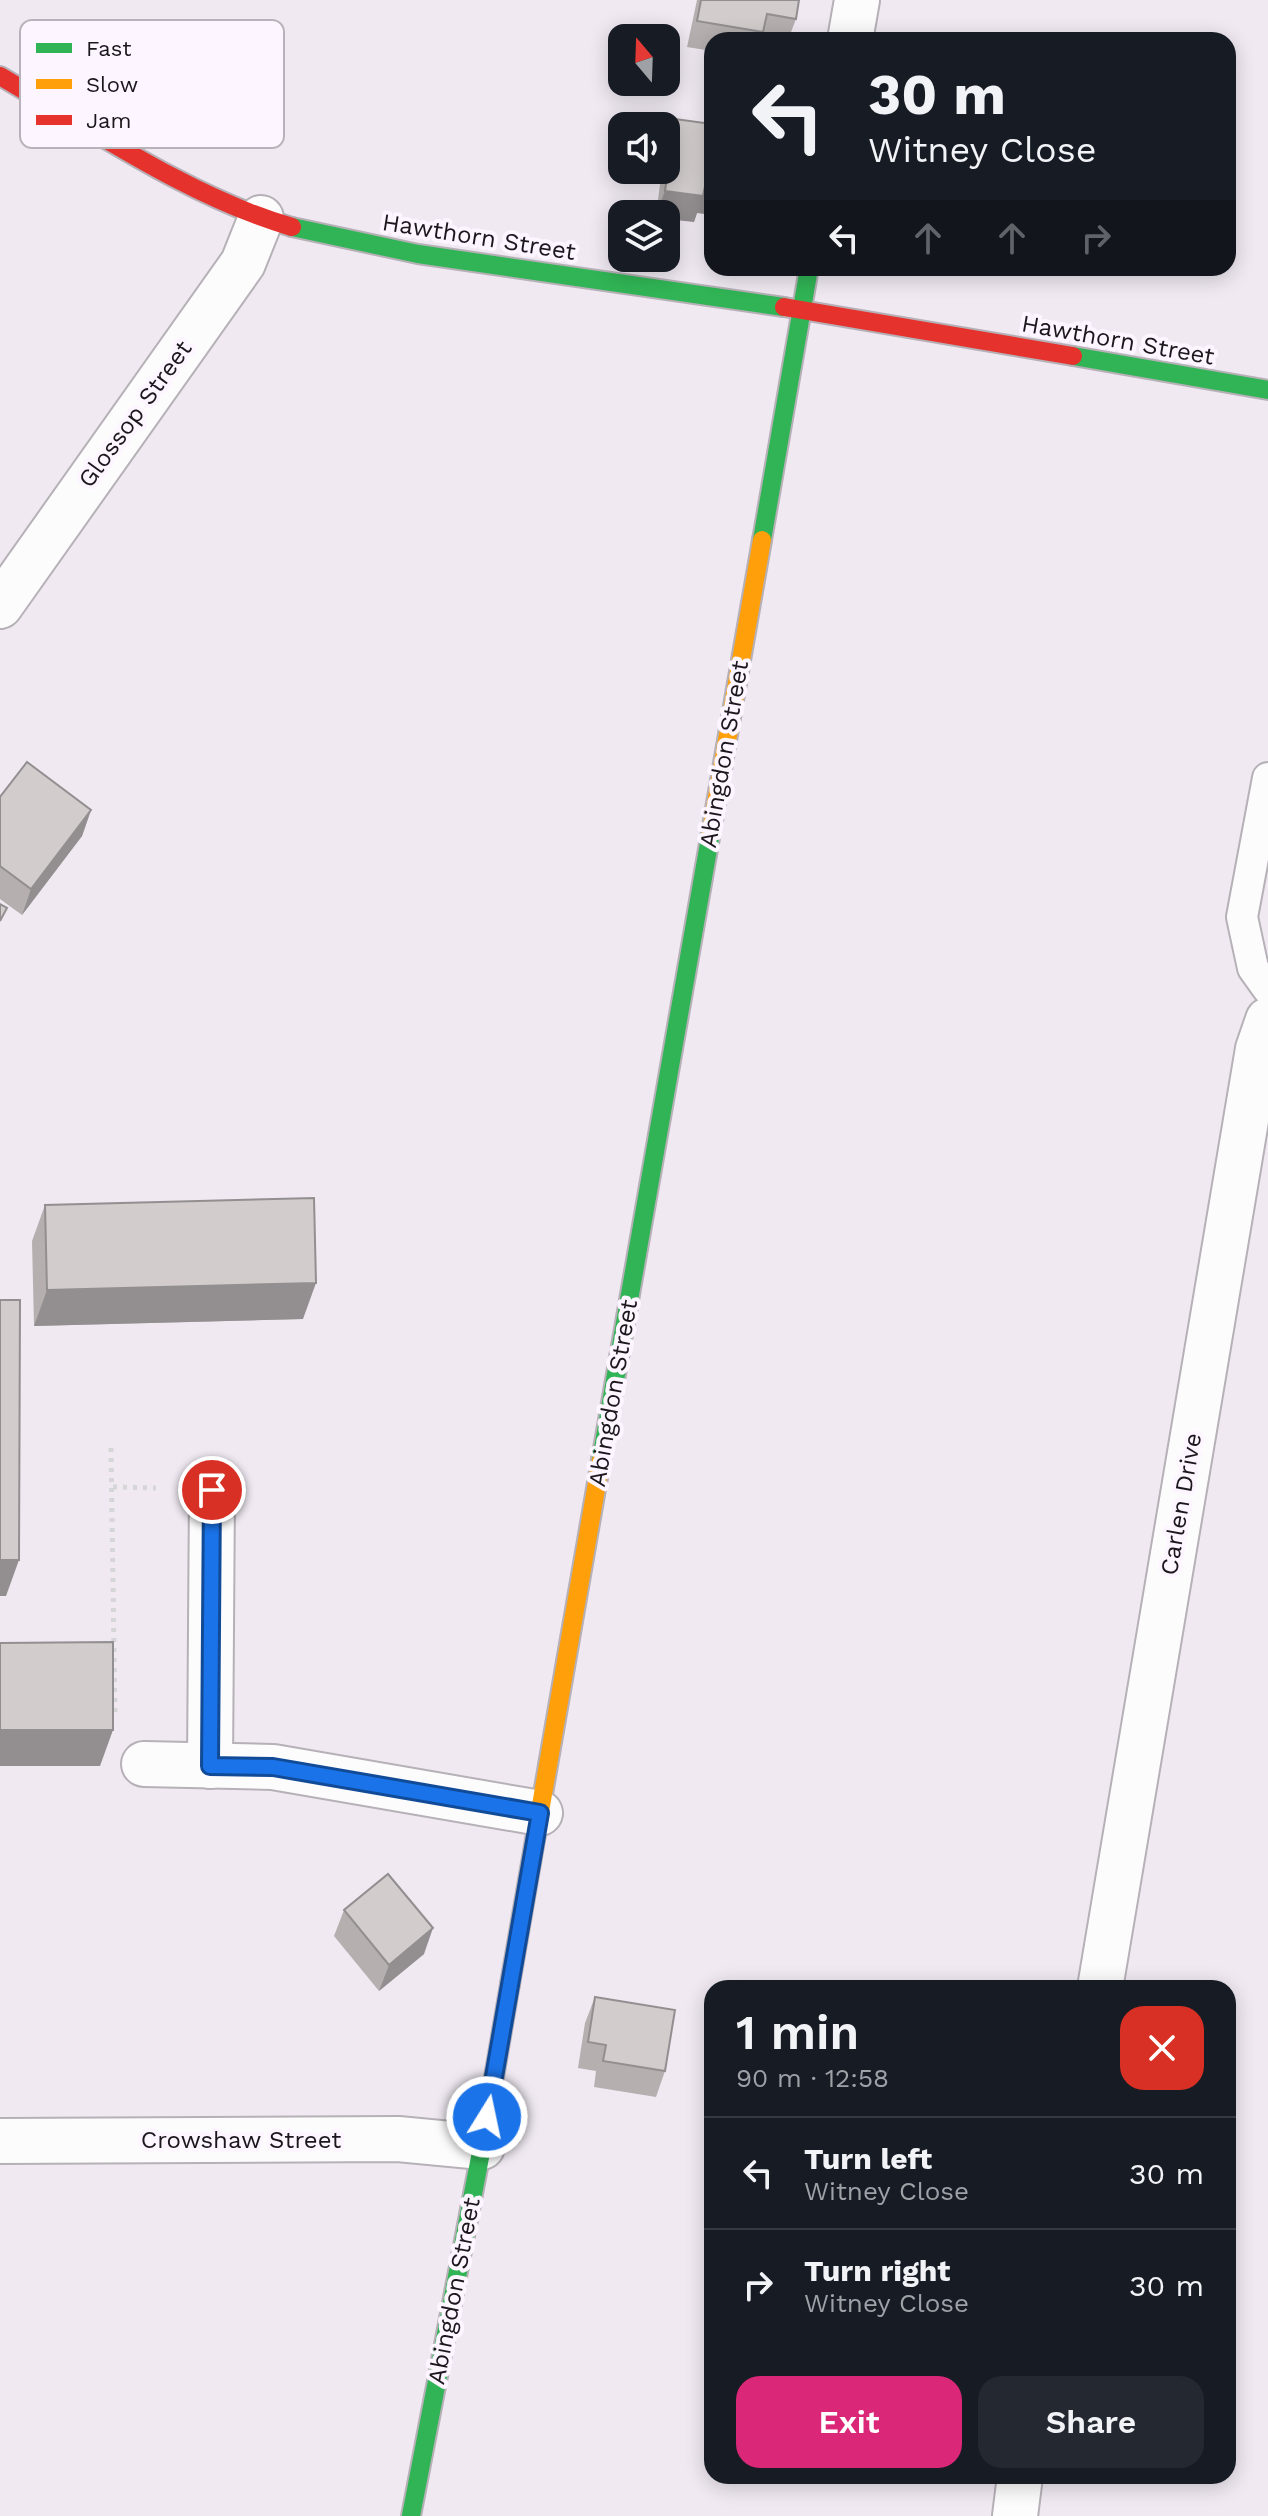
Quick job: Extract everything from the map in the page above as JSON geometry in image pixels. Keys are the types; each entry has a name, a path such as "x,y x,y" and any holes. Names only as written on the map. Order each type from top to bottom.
{"street":[{"path":"851,32 857,0"},
{"name":"Hawthorn Street","path":"0,76 20,88"},
{"name":"Hawthorn Street","path":"124,148 197,190 261,218 310,232 418,254 801,309 1268,390"},
{"name":"Glossop Street","path":"0,606 243,263 261,218"},
{"name":"Abingdon Street","path":"411,2516 482,2147 807,276"},
{"name":"Carlen Drive","path":"1101,1980 1255,1064 1268,1020"},
{"path":"210,1766 212,1490"},
{"path":"144,1764 273,1767 540,1813"},
{"name":"Crowshaw Street","path":"0,2141 398,2139 482,2147"},
{"path":"1015,2516 1019,2484"}],"lane":[{"path":"1268,778 1242,917 1253,968 1268,989"}],"path":[{"path":"111,1448 115,1723"},
{"path":"100,1646 114,1646"}],"building":[{"path":"701,0 799,0 796,19 767,14 763,32 697,21"},
{"path":"680,120 704,123 703,196 665,191 666,184 680,184"},
{"path":"27,762 91,810 31,889 0,866 0,797"},
{"path":"0,904 7,908 0,921"},
{"path":"314,1198 316,1283 47,1290 45,1205"},
{"path":"0,1300 20,1300 19,1560 0,1560"},
{"path":"113,1642 113,1730 0,1730 0,1643"},
{"path":"388,1874 433,1928 389,1965 344,1910"},
{"path":"595,1997 675,2010 665,2071 603,2061 606,2045 588,2042"}],"traffic: fast":[{"path":"292,227 418,254 784,307"},
{"path":"762,540 808,276"},
{"path":"1073,356 1268,390"},
{"path":"601,1460 711,832"},
{"path":"411,2516 510,1984"}],"traffic: slow":[{"path":"711,832 762,540"},
{"path":"510,1984 601,1460"}],"traffic: jam":[{"path":"0,76 20,88"},
{"path":"121,148 217,199 292,227"},
{"path":"784,307 1073,356"}],"route":[{"path":"212,1490 210,1766 273,1767 540,1813 487,2117"}]}
